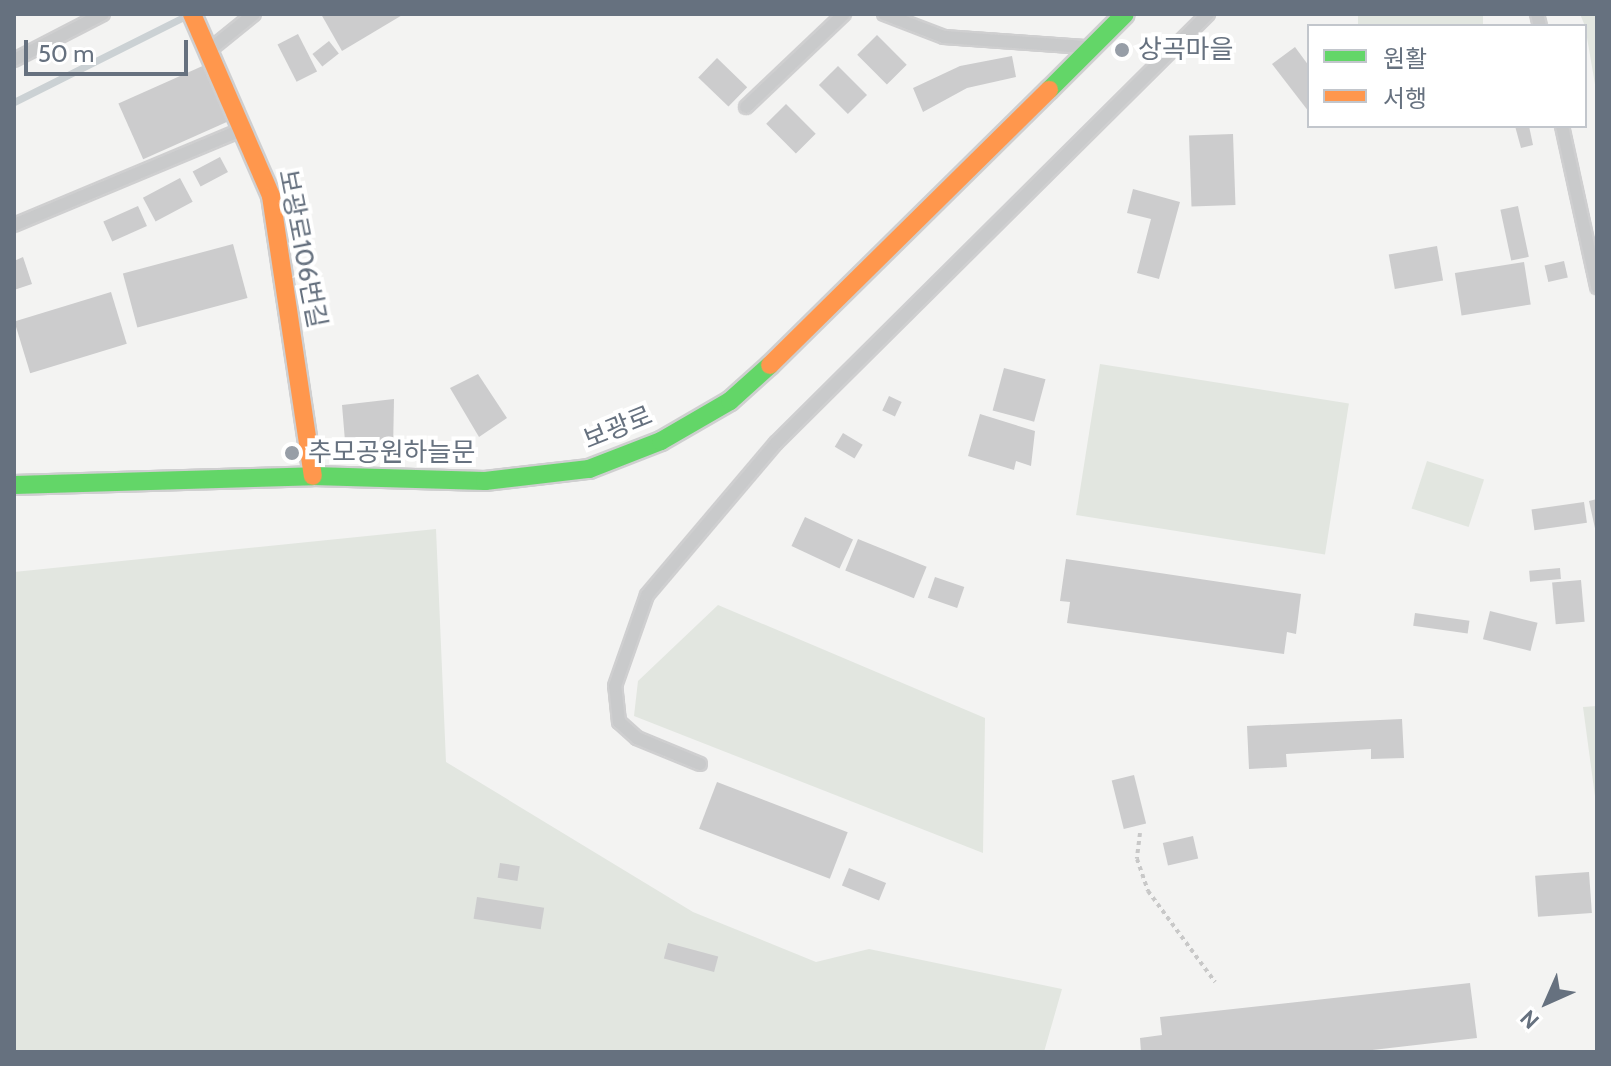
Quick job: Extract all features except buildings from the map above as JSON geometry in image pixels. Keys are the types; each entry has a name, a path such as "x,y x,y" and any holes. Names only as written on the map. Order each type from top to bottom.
{"main road":[{"name":"보광로106번길","path":"192,14 247,128 271,196 313,476"},
{"name":"보광로","path":"14,485 313,476 485,481 589,469 661,441 730,401 803,336 1088,47 1125,14"}],"lane":[{"path":"14,60 103,14"},
{"path":"210,50 254,14"},
{"path":"746,107 844,14"},
{"path":"884,14 944,37 1088,47"},
{"path":"700,764 637,738 619,722 615,686 647,595 776,443 1208,14"},
{"path":"14,225 247,128"},
{"path":"1562,128 1597,287"}],"path":[{"path":"1140,833 1137,859 1148,891 1215,982"}],"shaded area":[{"path":"1358,14 1483,14 1483,24 1358,24"},
{"path":"1580,14 1597,14 1597,96 1587,24"},
{"path":"1100,364 1349,403 1325,555 1076,515"},
{"path":"1427,461 1484,480 1469,527 1412,509"},
{"path":"436,529 446,762 693,912 816,962 869,949 1062,989 1044,1052 14,1052 14,572"},
{"path":"718,605 985,718 983,853 634,716 638,681"},
{"path":"1597,706 1597,811 1583,707"}],"waterway":[{"path":"14,102 184,17"}],"traffic: fast":[{"path":"1049,90 1125,14"},
{"path":"14,485 313,476 485,481 589,469 661,441 730,401 770,365"}],"traffic: slow":[{"path":"192,14 271,196 313,476"},
{"path":"770,365 1049,90"}],"place":[{"name":"상곡마을","path":"1122,50"},
{"name":"추모공원하늘문","path":"292,453"}]}
